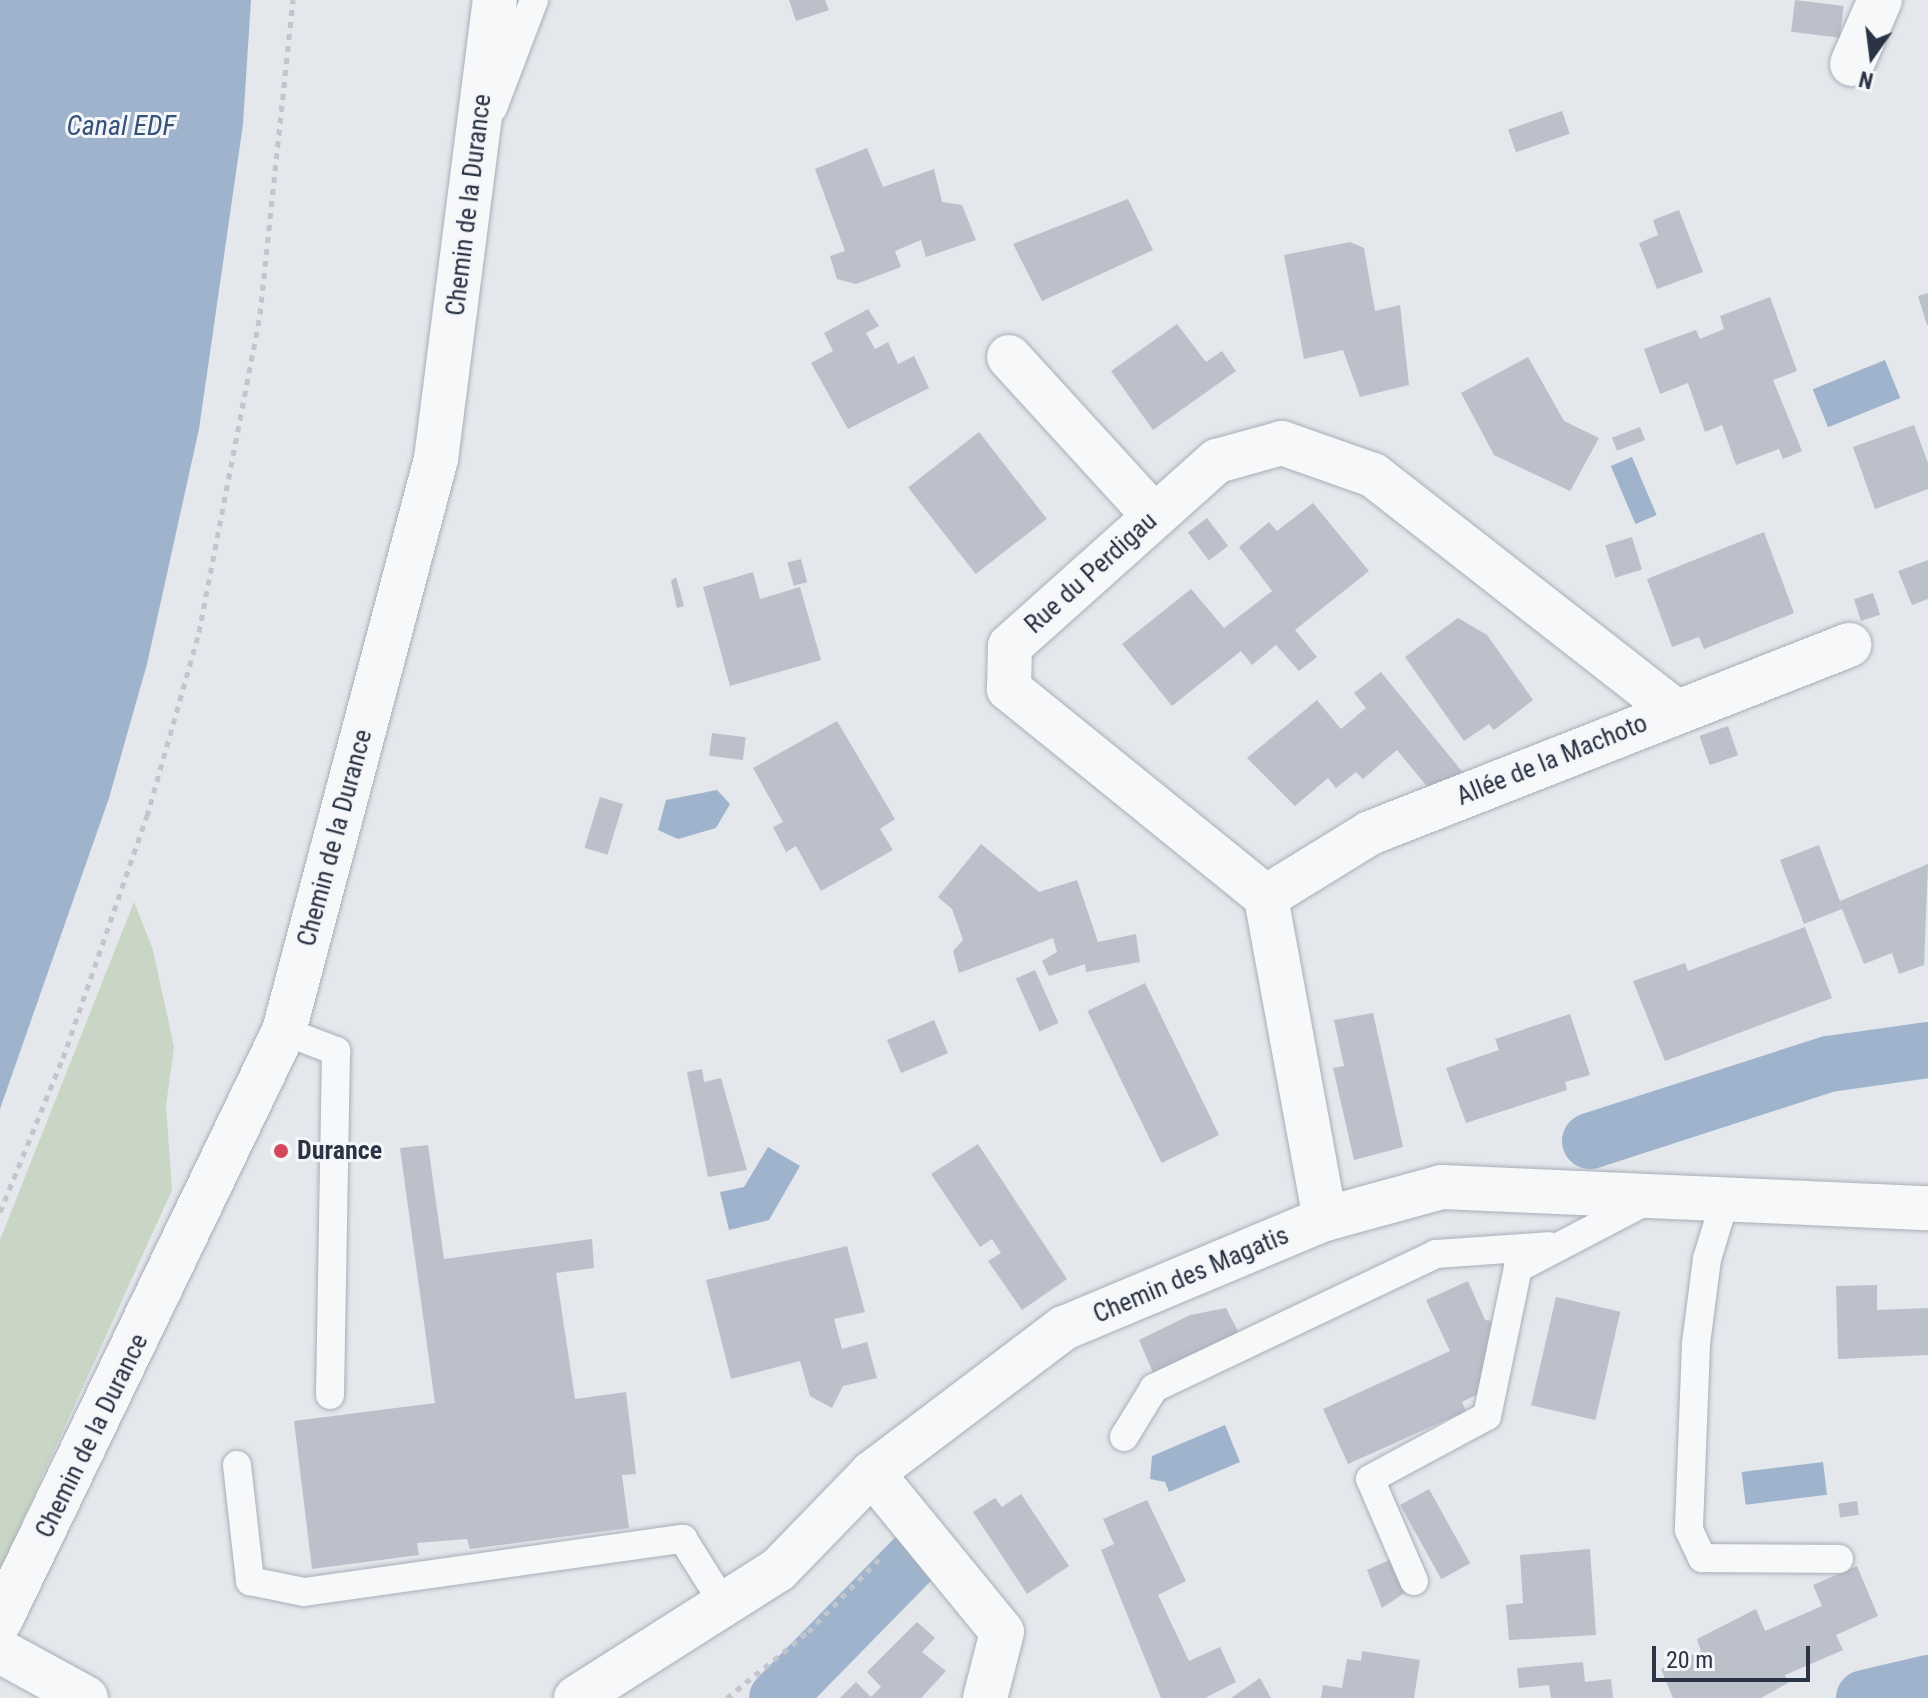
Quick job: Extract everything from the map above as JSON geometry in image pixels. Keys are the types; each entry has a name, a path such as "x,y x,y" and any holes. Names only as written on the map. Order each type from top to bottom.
{"street":[{"name":"Chemin de la Durance","path":"0,1621 284,1031 436,459 495,0"},
{"path":"1852,64 1880,0"},
{"path":"1009,357 1154,516"},
{"name":"Rue du Perdigau","path":"1266,897 1009,689 1010,646 1217,461 1282,443 1373,475 1675,711"},
{"name":"Allée de la Machoto","path":"1266,897 1370,833 1849,645"},
{"path":"1266,897 1325,1219"},
{"name":"Chemin des Magatis","path":"576,1698 778,1570 872,1473 1064,1328 1325,1219 1442,1187 1928,1208"},
{"path":"872,1473 1002,1632 985,1698"},
{"path":"0,1651 86,1698"}],"lane":[{"path":"477,141 529,27 534,0"},
{"path":"284,1031 336,1051 330,1395"},
{"path":"1414,1581 1370,1479 1487,1416 1518,1268 1654,1197"},
{"path":"1725,1200 1707,1259 1696,1344 1689,1530 1702,1558 1839,1559"},
{"path":"1124,1437 1154,1388 1436,1254 1562,1245"},
{"path":"237,1465 250,1581 304,1592 683,1539 725,1606"}],"path":[{"path":"0,1212 138,845 199,632 260,314 293,0"},
{"path":"727,1698 808,1632 910,1520"}],"green space":[{"path":"134,902 153,950 174,1047 166,1106 172,1190 0,1570 0,1240"}],"water":[{"name":"Canal EDF","path":"0,0 251,0 243,124 199,429 147,664 109,798 0,1109"},
{"path":"1885,360 1900,398 1828,427 1813,389"},
{"path":"1632,457 1657,515 1635,524 1611,466"},
{"path":"717,790 730,804 716,828 678,839 658,830 666,800"},
{"path":"768,1147 800,1166 769,1220 729,1230 720,1192 744,1187"},
{"path":"1225,1425 1240,1462 1169,1492 1165,1482 1150,1479 1152,1456"},
{"path":"1823,1462 1827,1495 1746,1505 1742,1472"}],"building":[{"path":"789,0 825,0 829,10 796,21"},
{"path":"1795,0 1844,6 1840,38 1791,32"},
{"path":"1562,111 1570,134 1516,152 1508,130"},
{"path":"867,148 883,187 934,169 942,202 962,205 976,240 926,257 921,240 895,251 901,267 856,284 837,279 830,256 845,251 815,169"},
{"path":"1128,199 1153,250 1042,301 1013,244"},
{"path":"1679,210 1703,272 1657,289 1639,243 1658,235 1653,220"},
{"path":"1350,242 1364,248 1375,311 1400,305 1409,385 1360,397 1343,350 1304,359 1284,255"},
{"path":"1928,293 1928,325 1927,325 1918,296"},
{"path":"1770,297 1797,371 1773,380 1802,451 1783,459 1779,449 1736,465 1722,425 1705,432 1688,383 1660,394 1644,349 1696,330 1700,339 1724,329 1720,316"},
{"path":"868,309 879,326 866,333 875,349 888,342 898,364 914,356 929,388 848,429 811,363 833,351 824,333"},
{"path":"1177,324 1206,362 1222,351 1236,371 1153,430 1111,371"},
{"path":"1528,357 1564,421 1599,438 1570,491 1494,455 1461,393"},
{"path":"1914,425 1928,463 1928,489 1875,509 1853,447"},
{"path":"1640,427 1645,440 1617,451 1612,438"},
{"path":"979,432 1047,519 976,574 908,487"},
{"path":"1313,503 1369,571 1295,630 1317,657 1299,671 1276,645 1252,665 1241,651 1172,706 1122,644 1191,589 1224,628 1272,591 1239,547 1269,522 1277,531"},
{"path":"1207,518 1228,546 1209,560 1188,532"},
{"path":"1764,532 1794,613 1704,649 1699,637 1672,647 1647,579"},
{"path":"1632,537 1642,570 1615,578 1605,545"},
{"path":"801,559 807,582 794,586 787,563"},
{"path":"1928,560 1928,599 1912,605 1898,571"},
{"path":"753,572 760,599 800,587 821,660 730,686 703,587"},
{"path":"676,577 684,606 677,608 671,581"},
{"path":"1873,593 1880,615 1861,621 1854,599"},
{"path":"1458,618 1487,635 1533,700 1494,730 1489,724 1464,741 1405,657"},
{"path":"1381,672 1465,775 1429,789 1397,750 1363,779 1356,772 1336,788 1328,778 1295,806 1247,758 1317,700 1341,729 1366,708 1354,693"},
{"path":"837,721 895,819 880,829 893,850 821,891 796,846 786,852 773,827 783,822 753,768"},
{"path":"1728,726 1738,755 1710,765 1700,736"},
{"path":"712,733 746,737 743,760 709,756"},
{"path":"600,797 623,804 607,855 585,848"},
{"path":"981,844 1039,892 1077,880 1098,942 1136,934 1140,962 1086,972 1085,964 1049,976 1042,961 1057,952 1053,938 959,973 953,951 963,940 952,909 938,897"},
{"path":"1819,845 1840,901 1928,864 1924,965 1899,974 1892,953 1864,964 1842,909 1804,924 1780,860"},
{"path":"1805,927 1832,998 1665,1061 1633,981 1685,963 1688,971"},
{"path":"1035,970 1059,1023 1039,1032 1016,979"},
{"path":"1145,983 1219,1135 1162,1163 1087,1011"},
{"path":"1373,1013 1403,1147 1354,1160 1333,1068 1344,1066 1334,1020"},
{"path":"1570,1014 1590,1075 1565,1082 1567,1090 1466,1123 1446,1068 1499,1050 1495,1039"},
{"path":"934,1020 948,1053 901,1073 887,1040"},
{"path":"702,1069 704,1082 721,1078 747,1170 708,1177 687,1072"},
{"path":"978,1144 1067,1279 1022,1310 988,1261 1001,1253 992,1239 980,1247 931,1174"},
{"path":"428,1145 444,1259 592,1239 594,1268 556,1273 575,1399 626,1392 636,1474 622,1475 629,1528 470,1549 467,1539 417,1543 419,1555 312,1569 294,1421 435,1403 400,1148"},
{"path":"847,1246 865,1312 834,1319 842,1349 867,1342 877,1378 843,1386 832,1408 810,1396 800,1361 731,1379 706,1280"},
{"path":"1468,1281 1485,1320 1493,1321 1478,1394 1462,1402 1466,1411 1348,1464 1323,1409 1450,1351 1426,1300"},
{"path":"1877,1285 1877,1310 1928,1308 1928,1355 1838,1359 1836,1286"},
{"path":"1556,1297 1620,1312 1595,1420 1531,1405"},
{"path":"1226,1308 1240,1335 1154,1375 1139,1340 1190,1315"},
{"path":"1429,1489 1470,1563 1441,1579 1400,1505"},
{"path":"1021,1494 1069,1566 1027,1594 973,1512 995,1498 1002,1507"},
{"path":"1147,1500 1186,1581 1158,1595 1189,1661 1220,1647 1236,1682 1205,1698 1161,1698 1101,1550 1114,1544 1103,1519"},
{"path":"1857,1501 1859,1515 1840,1518 1838,1504"},
{"path":"1590,1549 1596,1635 1509,1640 1506,1605 1523,1603 1520,1555"},
{"path":"1394,1558 1409,1590 1382,1608 1367,1570"},
{"path":"1857,1566 1878,1616 1836,1635 1843,1650 1785,1675 1788,1683 1761,1698 1673,1698 1661,1669 1701,1651 1697,1639 1756,1609 1765,1631 1822,1606 1813,1585"},
{"path":"917,1622 935,1638 922,1652 946,1671 921,1698 840,1698 856,1682 871,1697 881,1687 867,1672"},
{"path":"1362,1651 1420,1660 1414,1698 1321,1698 1323,1685 1342,1688 1347,1659 1361,1661"},
{"path":"1583,1662 1585,1682 1611,1679 1613,1698 1551,1698 1549,1685 1519,1688 1517,1668"},
{"path":"1260,1678 1271,1698 1231,1698"}],"waterway":[{"path":"1590,1141 1829,1064 1928,1050"},
{"path":"777,1698 916,1556"},
{"path":"1864,1698 1928,1683"}],"place":[{"name":"Durance","path":"281,1151"}]}
